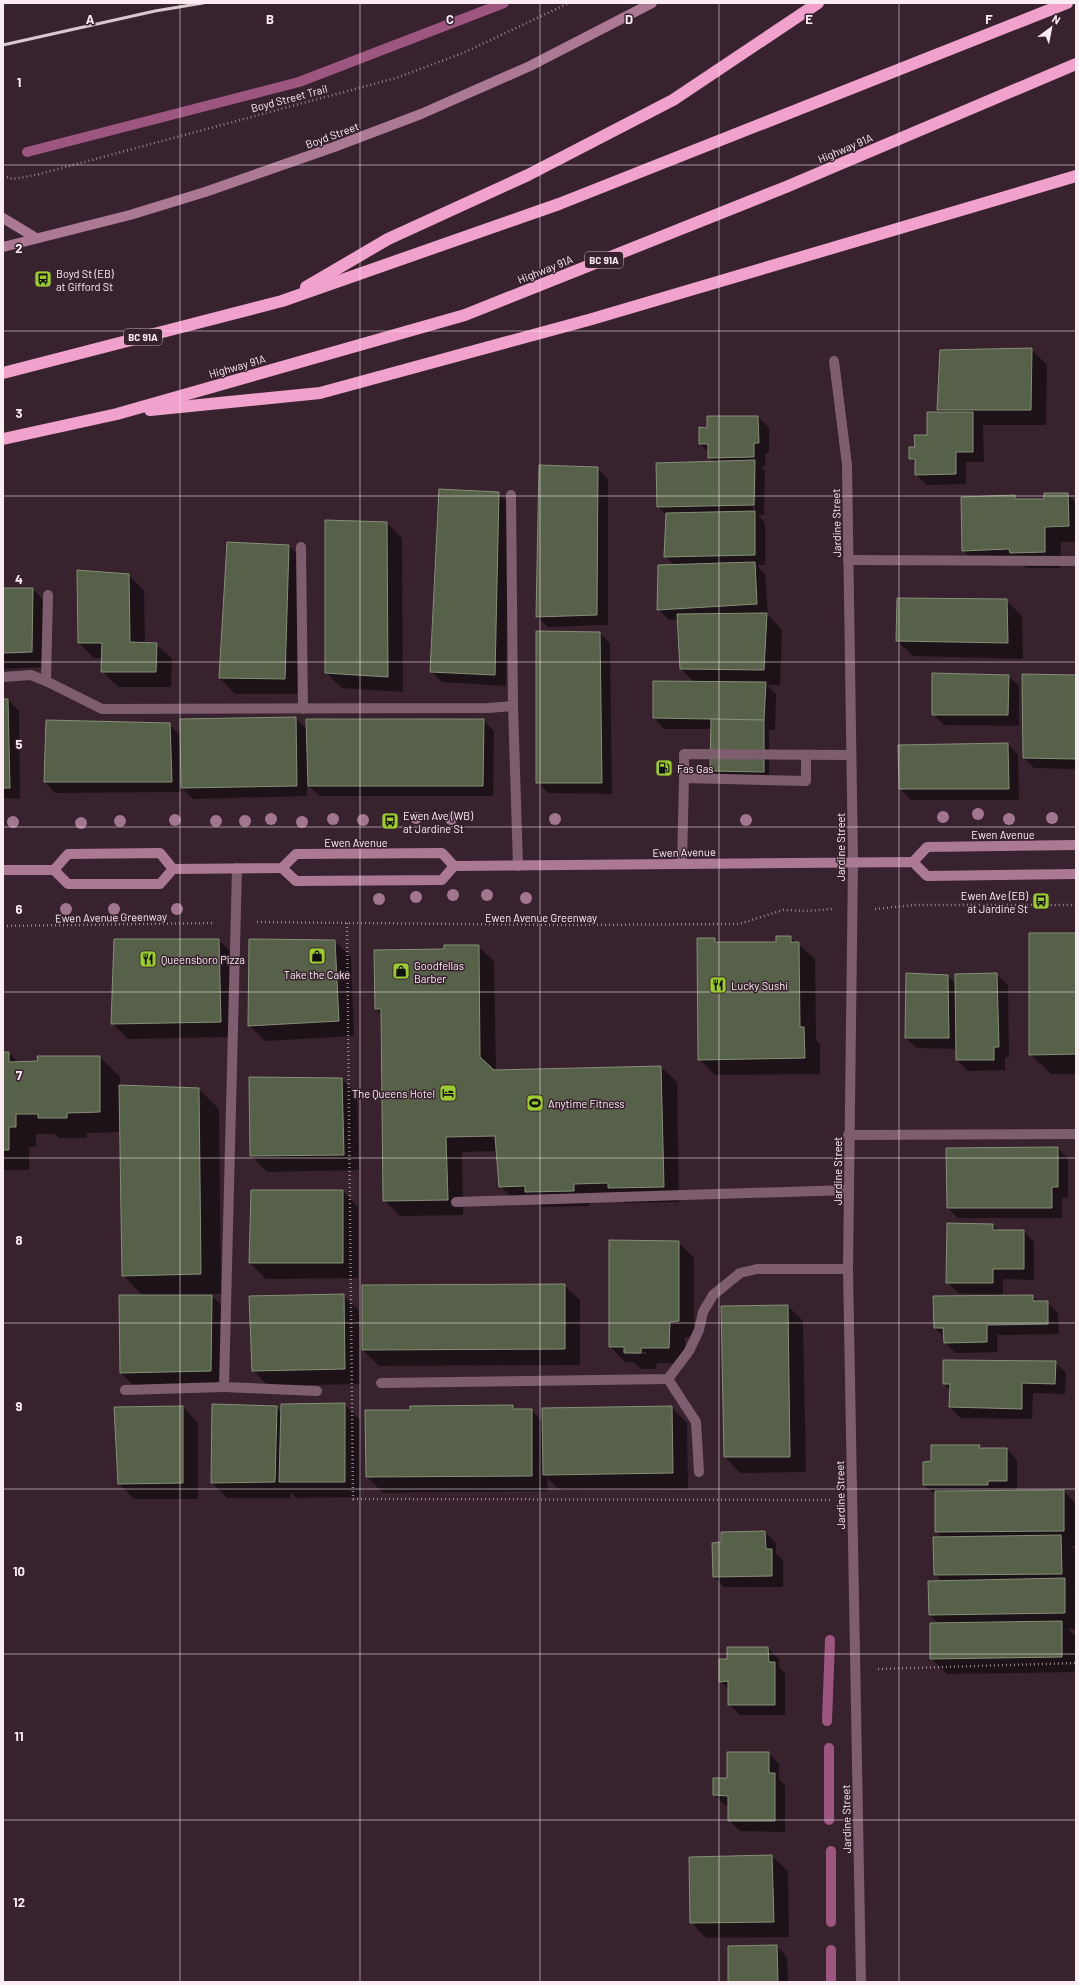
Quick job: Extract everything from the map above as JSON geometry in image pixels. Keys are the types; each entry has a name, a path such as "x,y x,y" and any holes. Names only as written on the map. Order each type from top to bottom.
{"highway":[{"path":"282,300 388,239 528,175 673,100 818,3"},
{"name":"BC 91A","path":"3,373 282,300 559,204 1067,3"},
{"name":"Highway 91A","path":"3,439 117,414 465,315 786,187 1076,64"},
{"path":"117,414 320,393 592,319 1076,176"}],"street":[{"name":"Boyd Street","path":"3,247 130,214 205,192 334,147 414,117 530,66 652,3"},
{"path":"3,218 36,238"},
{"name":"Jardine Street","path":"834,361 847,465 853,862 848,1135 848,1269 861,1982"},
{"path":"511,495 513,706 518,866"},
{"path":"301,546 303,708"},
{"path":"848,560 1076,561"},
{"path":"46,680 48,595"},
{"path":"3,677 31,675 46,680 102,709 488,708 513,706"},
{"path":"682,864 684,754 851,755"},
{"path":"684,778 806,781 806,755"},
{"name":"Ewen Avenue","path":"282,868 296,854 442,853 454,866 913,862 927,847 1076,845"},
{"path":"54,870 68,854 160,853 173,869"},
{"path":"913,862 927,876 1076,874"},
{"path":"3,870 54,870 68,884 160,884 173,869 282,868 296,882 442,880 454,866"},
{"path":"224,1387 237,868"},
{"path":"848,1135 1076,1134"},
{"path":"456,1202 849,1190"},
{"path":"668,1380 689,1351 699,1330 703,1312 713,1295 740,1273 757,1269 848,1269"},
{"path":"381,1383 668,1380"},
{"path":"668,1380 696,1422 699,1472"},
{"path":"125,1390 224,1387 317,1391"}],"path":[{"name":"Boyd Street Trail","path":"3,176 13,178 36,175 396,78 463,53 569,3"},
{"path":"871,909 914,905 1076,905"},
{"name":"Ewen Avenue Greenway","path":"258,922 561,925 739,924 784,910 808,911 822,909"},
{"name":"Ewen Avenue Greenway","path":"3,926 218,923"},
{"path":"347,923 353,1499 852,1500"},
{"path":"855,1670 1076,1663"}],"building":[{"path":"1032,348 1031,410 937,410 940,350"},
{"path":"927,412 973,412 973,452 956,452 956,474 915,475 915,459 909,459 909,447 915,447 914,435 927,435"},
{"path":"707,416 758,416 759,443 754,443 754,457 708,458 708,444 699,444 699,427 707,428"},
{"path":"755,460 754,505 657,507 656,463"},
{"path":"539,465 598,467 597,615 536,617"},
{"path":"439,489 499,492 495,675 430,672"},
{"path":"1044,493 1068,493 1069,526 1045,527 1045,552 1010,553 1009,549 962,551 961,497 1015,495 1015,499 1044,499"},
{"path":"755,511 755,555 664,557 666,513"},
{"path":"325,520 387,522 388,677 325,673"},
{"path":"227,542 289,545 285,679 219,678"},
{"path":"755,562 757,604 657,610 658,565"},
{"path":"77,570 129,574 130,642 157,643 156,672 101,672 102,643 78,643"},
{"path":"3,588 33,588 32,652 3,653"},
{"path":"897,598 1007,599 1008,643 896,641"},
{"path":"767,613 764,670 680,669 677,614"},
{"path":"536,631 600,632 602,783 536,783"},
{"path":"932,673 1009,675 1008,715 932,715"},
{"path":"1022,674 1076,675 1076,759 1023,758"},
{"path":"653,681 766,682 764,720 653,718"},
{"path":"3,699 8,699 10,788 3,788"},
{"path":"296,717 297,786 181,788 180,719"},
{"path":"306,719 484,719 483,786 308,786"},
{"path":"711,719 764,720 764,772 710,771"},
{"path":"46,720 170,723 172,782 44,782"},
{"path":"1008,743 1009,789 899,789 898,745"},
{"path":"1029,933 1076,933 1076,1054 1029,1055"},
{"path":"776,936 791,936 791,942 799,942 800,1027 804,1027 805,1058 698,1060 697,938 715,938 715,942 776,942"},
{"path":"114,939 219,939 221,1022 111,1024"},
{"path":"249,939 335,940 339,1021 248,1026"},
{"path":"444,945 479,945 480,1057 494,1070 661,1066 664,1187 608,1188 608,1183 574,1184 574,1191 525,1192 525,1186 499,1187 495,1136 446,1137 448,1200 383,1201 381,1009 375,1009 374,950 444,949"},
{"path":"906,973 948,975 949,1038 905,1038"},
{"path":"997,973 999,1047 994,1047 994,1060 956,1060 955,974"},
{"path":"3,1052 9,1052 9,1062 38,1061 37,1056 100,1056 100,1112 67,1113 67,1118 38,1118 38,1114 16,1114 16,1127 9,1127 9,1150 3,1150"},
{"path":"249,1077 342,1078 344,1155 250,1156"},
{"path":"119,1085 199,1088 201,1274 122,1276"},
{"path":"1058,1147 1058,1187 1052,1187 1052,1208 947,1208 946,1148"},
{"path":"251,1190 343,1190 343,1263 249,1263"},
{"path":"947,1223 993,1224 993,1230 1024,1230 1024,1269 993,1269 993,1283 946,1283"},
{"path":"609,1240 679,1241 679,1321 670,1322 669,1348 641,1348 641,1353 624,1353 624,1347 609,1347"},
{"path":"565,1284 565,1349 362,1350 362,1285"},
{"path":"344,1294 345,1369 252,1371 249,1296"},
{"path":"119,1295 212,1295 211,1371 120,1373"},
{"path":"1033,1295 1033,1301 1048,1301 1048,1324 987,1325 987,1342 944,1343 943,1328 934,1328 933,1296"},
{"path":"788,1305 790,1457 724,1457 721,1306"},
{"path":"943,1360 1056,1361 1055,1384 1022,1383 1022,1409 949,1407 950,1384 943,1384"},
{"path":"345,1403 345,1482 279,1482 281,1404"},
{"path":"212,1404 277,1406 275,1482 211,1483"},
{"path":"513,1405 513,1409 532,1409 532,1476 366,1477 365,1410 410,1410 410,1406"},
{"path":"183,1406 183,1483 118,1484 114,1407"},
{"path":"672,1406 673,1473 543,1475 542,1408"},
{"path":"931,1445 980,1445 979,1448 1007,1448 1007,1481 988,1481 988,1485 923,1485 923,1462 931,1461"},
{"path":"1064,1490 1064,1531 935,1532 935,1491"},
{"path":"765,1531 766,1549 772,1549 772,1576 713,1577 712,1543 721,1542 721,1532"},
{"path":"1061,1535 1062,1574 934,1575 933,1537"},
{"path":"1065,1578 1065,1613 929,1615 928,1581"},
{"path":"1062,1621 1062,1657 930,1659 930,1623"},
{"path":"727,1647 768,1647 769,1662 775,1662 775,1705 728,1705 728,1681 719,1682 719,1659 727,1659"},
{"path":"727,1752 769,1752 769,1773 775,1773 775,1821 728,1821 728,1796 713,1795 713,1778 727,1778"},
{"path":"772,1855 774,1922 690,1923 689,1857"},
{"path":"777,1945 778,1982 728,1982 728,1946"}],"waterway":[{"path":"27,152 299,82 504,3"},
{"path":"827,1721 830,1640"},
{"path":"829,1748 829,1820"},
{"path":"831,1851 831,1922"},
{"path":"831,1950 831,1982"}],"railway":[{"path":"3,45 155,11 203,3"}],"place":[{"name":"Boyd St (EB) at Gifford St","path":"43,279"},
{"name":"Fas Gas","path":"664,768"},
{"name":"Ewen Ave (WB) at Jardine St","path":"390,821"},
{"name":"Ewen Ave (EB) at Jardine St","path":"1041,901"},
{"name":"Take the Cake","path":"317,956"},
{"name":"Queensboro Pizza","path":"148,959"},
{"name":"Goodfellas Barber","path":"401,971"},
{"name":"Lucky Sushi","path":"718,985"},
{"name":"The Queens Hotel","path":"448,1093"},
{"name":"Anytime Fitness","path":"535,1103"}]}
